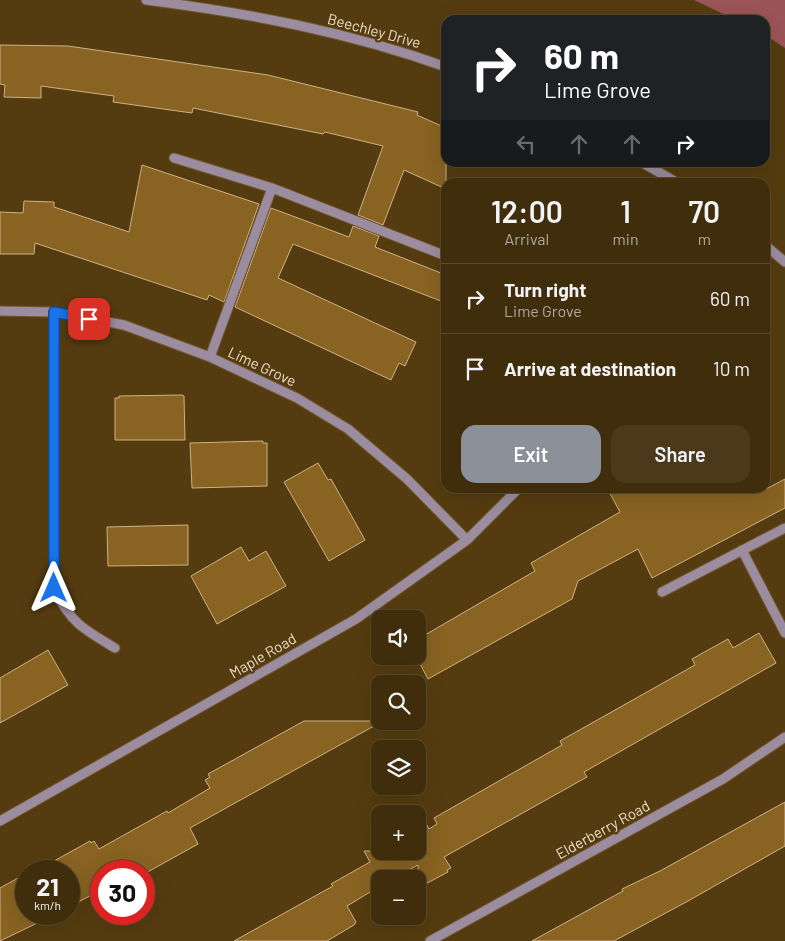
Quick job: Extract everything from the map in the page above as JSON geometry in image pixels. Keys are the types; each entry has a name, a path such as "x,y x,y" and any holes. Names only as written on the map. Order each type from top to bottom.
{"street":[{"name":"Beechley Drive","path":"146,0 244,14 304,26 370,42 441,65"},
{"path":"174,158 272,188 441,254"},
{"path":"650,167 669,178"},
{"path":"210,357 272,188"},
{"path":"770,250 785,262"},
{"name":"Lime Grove","path":"0,310 54,312 124,325 210,357 297,398 348,429 407,479 467,540"},
{"path":"54,312 54,588 65,612 81,628 115,648"},
{"name":"Maple Road","path":"0,822 356,619 467,540 514,493"},
{"path":"662,592 785,528"},
{"path":"742,550 785,633"},
{"name":"Elderberry Road","path":"430,941 723,779 785,737"}],"shaded area":[{"path":"694,0 785,0 785,48 770,38 770,15 726,15"}],"building":[{"path":"0,45 68,46 268,75 418,112 417,115 441,126 441,167 446,167 446,178 441,178 441,187 404,170 383,225 358,215 383,146 325,132 323,134 193,108 192,113 113,102 114,96 41,86 41,98 4,97 5,85 0,84"},
{"path":"142,165 259,204 224,302 209,295 207,300 35,243 34,254 0,254 0,212 23,213 24,201 54,202 54,207 129,232"},
{"path":"271,208 349,237 353,226 379,236 375,247 441,273 441,301 293,244 278,278 416,342 405,366 399,363 391,380 235,307"},
{"path":"119,396 184,396 185,440 115,440 115,398 119,398"},
{"path":"263,441 263,443 267,443 267,486 192,488 190,443"},
{"path":"318,463 328,480 331,479 365,540 329,561 284,482"},
{"path":"785,479 785,508 652,578 638,549 578,581 572,599 428,679 421,665 426,665 426,634 535,571 531,563 620,512 610,493 770,493 770,487"},
{"path":"188,525 188,565 108,566 107,527"},
{"path":"241,547 249,561 266,551 286,586 217,624 191,576"},
{"path":"759,633 776,663 584,772 587,777 444,857 451,868 447,870 448,872 426,884 426,870 418,870 418,865 409,870 371,870 371,891 347,906 356,922 327,941 234,941 333,886 331,884 370,862 364,851 371,851 371,860 426,860 426,824 429,829 437,824 434,818 562,745 560,741 695,665 692,659 728,639 733,648"},
{"path":"48,650 68,685 0,723 0,678"},
{"path":"304,721 371,721 371,728 190,828 198,844 155,868 155,860 90,860 90,896 80,901 80,860 56,860 90,841 91,843 94,841 99,849 167,811 168,813 210,788 205,780 210,777 208,774"},
{"path":"785,802 785,846 688,901 614,941 532,941 623,891 622,889 660,871"},
{"path":"15,880 15,925 33,925 0,941 0,888"}],"route":[{"path":"54,588 54,312 89,319"}]}
